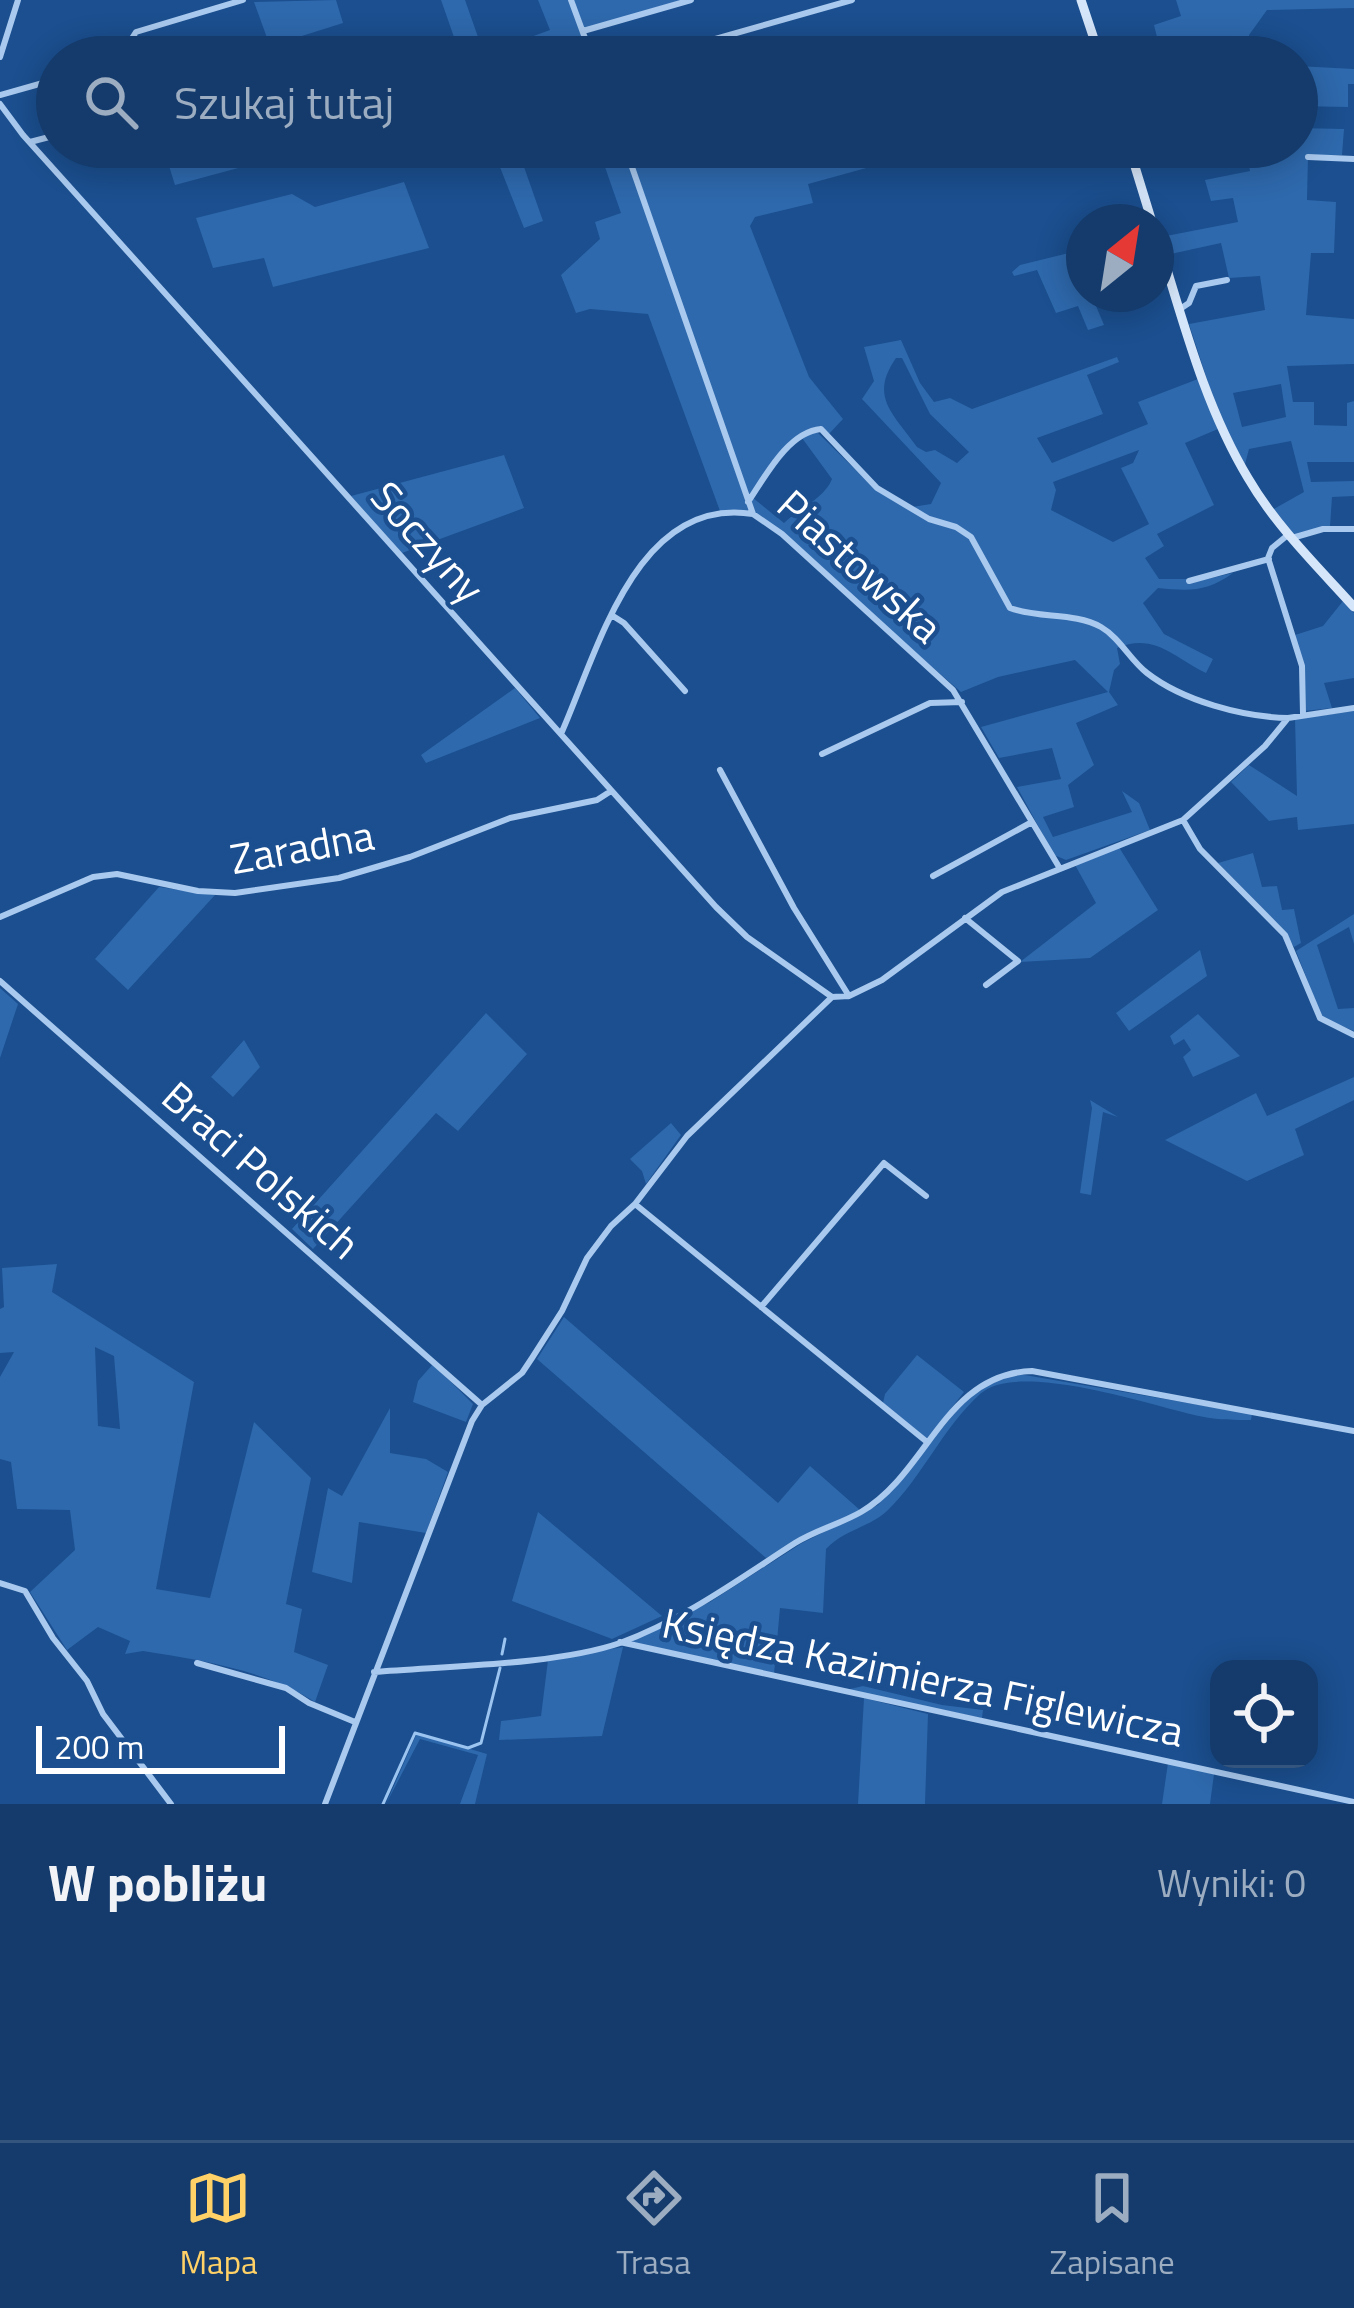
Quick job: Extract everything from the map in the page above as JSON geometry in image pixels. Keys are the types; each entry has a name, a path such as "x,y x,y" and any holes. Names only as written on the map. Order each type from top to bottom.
{"street":[{"path":"0,57 18,0"},
{"path":"133,36 243,0"},
{"path":"571,0 585,36"},
{"path":"583,31 691,0"},
{"path":"726,36 852,0"},
{"path":"1082,0 1093,36"},
{"path":"0,95 36,86"},
{"name":"Soczyny","path":"0,104 36,149"},
{"path":"30,142 36,140"},
{"path":"1318,157 1354,158"},
{"name":"Soczyny","path":"53,168 747,937 832,997"},
{"name":"Piastowska","path":"632,168 753,514 801,551 962,702 1059,867"},
{"path":"1135,168 1146,204"},
{"path":"1180,309 1189,303 1196,286 1227,280"},
{"path":"1174,290 1222,429 1247,477 1290,536 1354,607"},
{"path":"748,502 799,437 821,429 877,488 971,537 1010,608 1090,622 1108,631 1151,676 1219,706 1268,718 1354,708"},
{"path":"562,734 613,616 654,546 676,527 734,511 753,514"},
{"path":"1303,714 1302,666 1268,553 1290,536 1354,529"},
{"path":"1189,581 1269,559"},
{"path":"613,616 685,691"},
{"path":"822,754 930,703 962,702"},
{"path":"325,1804 472,1421 482,1405 521,1373 562,1311 587,1258 687,1136 832,997 849,996 882,980 1002,892 1183,820 1265,746 1288,718"},
{"path":"720,770 794,908 849,996"},
{"name":"Zaradna","path":"0,917 93,877 117,874 198,891 284,890 410,857 510,818 597,800 611,791"},
{"path":"1183,820 1200,850 1287,938 1320,1018 1354,1034"},
{"path":"933,876 1032,822"},
{"path":"965,918 1018,961 986,986"},
{"name":"Braci Polskich","path":"0,981 482,1405"},
{"path":"761,1307 884,1163 926,1196"},
{"path":"635,1204 927,1442"},
{"path":"374,1672 558,1654 620,1642 723,1592 800,1540 879,1500 969,1393 995,1376 1032,1371 1354,1431"},
{"path":"0,1583 25,1591 53,1638 87,1681 103,1714 171,1804"},
{"name":"Księdza Kazimierza Figlewicza","path":"620,1642 1354,1802"},
{"path":"197,1663 286,1688 355,1722"}],"shaded area":[{"path":"336,0 343,23 302,36 266,36 254,2"},
{"path":"441,0 465,0 478,36 454,36"},
{"path":"538,0 569,0 582,36 534,36 550,30"},
{"path":"573,0 682,0 584,29"},
{"path":"1176,0 1354,0 1354,8 1267,10 1249,36 1157,36 1154,25 1181,16"},
{"path":"1318,67 1354,69 1348,107 1318,106"},
{"path":"1318,128 1344,129 1342,155 1318,155"},
{"path":"170,168 239,168 175,185"},
{"path":"500,168 524,168 543,221 524,228"},
{"path":"605,168 630,168 750,512 720,511 648,314 590,309 576,313 561,275 600,239 595,222 621,213"},
{"path":"635,168 866,168 808,184 813,203 755,217 750,226 809,377 843,419 828,435 816,427 798,436 748,499"},
{"path":"1249,168 1308,168 1307,200 1336,202 1334,253 1311,253 1306,315 1354,319 1354,364 1287,366 1293,402 1314,402 1314,425 1347,426 1347,403 1354,401 1354,462 1307,462 1311,482 1354,481 1354,496 1332,497 1330,527 1292,536 1272,510 1304,492 1291,441 1249,449 1244,468 1214,401 1189,324 1265,310 1260,276 1229,278 1221,243 1174,253 1174,234 1238,222 1233,198 1211,201 1205,180","holes":["1281,384 1286,417 1242,427 1233,393"]},
{"path":"404,182 429,248 273,287 264,258 213,268 196,218 292,194 315,207"},
{"path":"1066,254 1066,310 1056,313 1037,270 1014,276 1012,272 1020,265"},
{"path":"1080,312 1099,312 1104,325 1088,330"},
{"path":"901,340 934,402 950,398 972,409 1117,357 1119,362 1087,375 1103,414 1037,438 1052,463 1148,424 1138,402 1198,379 1218,429 1185,443 1214,505 1157,534 1164,546 1145,558 1159,579 1190,583 1233,573 1198,589 1158,588 1143,603 1164,634 1213,659 1206,673 1153,645 1117,648 1120,664 1109,692 1118,705 1076,723 1094,765 1068,785 1074,807 1043,817 1053,837 1132,812 1122,791 1139,803 1150,830 1066,860 1054,855 1017,787 1061,779 1052,748 999,758 981,727 1108,692 1075,660 998,677 961,692 755,513 753,498 784,523 828,486 832,479 802,438 816,431 876,490 906,508 931,504 941,483 862,399 874,381 864,347","holes":["896,358 902,358 930,414 969,452 957,463 935,450 917,447 887,404 885,384","1139,450 1133,463 1121,468 1149,524 1113,542 1051,510 1053,482"]},
{"path":"504,455 524,508 402,553 351,496"},
{"path":"1343,601 1354,613 1354,678 1324,683 1332,708 1304,711 1304,666 1295,635 1323,626"},
{"path":"515,688 540,718 426,763 421,755"},
{"path":"1354,711 1354,824 1298,830 1297,817 1269,821 1231,782 1249,765 1297,796 1295,719"},
{"path":"1117,844 1158,910 1090,958 1020,962 1096,903 1074,863"},
{"path":"1253,853 1262,887 1277,886 1282,910 1294,909 1301,943 1294,947 1282,928 1218,863"},
{"path":"159,887 215,895 128,990 95,959"},
{"path":"1354,914 1354,944 1349,927 1317,945 1338,1009 1354,1008 1354,1031 1322,1018 1296,951"},
{"path":"1200,950 1207,976 1129,1031 1116,1013"},
{"path":"0,988 18,1004 0,1058"},
{"path":"486,1013 527,1054 458,1131 436,1113 313,1249 292,1229"},
{"path":"1198,1014 1240,1056 1193,1077 1183,1057 1191,1050 1184,1039 1174,1045 1170,1036"},
{"path":"244,1040 260,1067 233,1097 211,1077"},
{"path":"1354,1077 1354,1100 1295,1129 1304,1155 1247,1181 1165,1140 1256,1093 1267,1116"},
{"path":"1090,1100 1118,1117 1103,1112 1091,1195 1080,1193"},
{"path":"671,1123 681,1135 646,1184 642,1171 630,1159"},
{"path":"57,1264 52,1292 194,1382 156,1589 210,1598 254,1422 311,1478 286,1604 302,1609 294,1652 328,1665 315,1702 232,1668 143,1651 125,1654 130,1641 98,1627 67,1650 30,1592 75,1550 70,1510 17,1509 11,1462 0,1459 0,1377 14,1352 0,1353 2,1268","holes":["95,1347 114,1356 120,1429 98,1426"]},
{"path":"564,1317 778,1503 810,1466 860,1510 766,1558 537,1359"},
{"path":"917,1355 964,1392 927,1439 883,1403"},
{"path":"433,1364 473,1404 466,1422 413,1402 418,1381"},
{"path":"1013,1373 1252,1414 1251,1420 1204,1417 1055,1383 999,1385 980,1394 967,1408 888,1510 826,1549 823,1613 780,1608 774,1674 628,1642 710,1602 802,1543 878,1505 970,1395"},
{"path":"390,1408 390,1453 426,1459 448,1472 426,1533 359,1522 352,1583 312,1572 328,1488 342,1496"},
{"path":"538,1512 662,1616 612,1639 512,1601"},
{"path":"623,1647 602,1736 499,1740 501,1721 541,1716 548,1660"},
{"path":"863,1686 983,1710 982,1718 846,1690"},
{"path":"864,1698 928,1714 925,1804 858,1804"},
{"path":"417,1733 487,1754 475,1804 460,1804 478,1755 420,1739 386,1804"},
{"path":"1168,1763 1214,1774 1210,1804 1162,1804"}],"waterway":[{"path":"502,1654 505,1639"},
{"path":"383,1804 415,1733 468,1748 481,1743 500,1668"}]}
